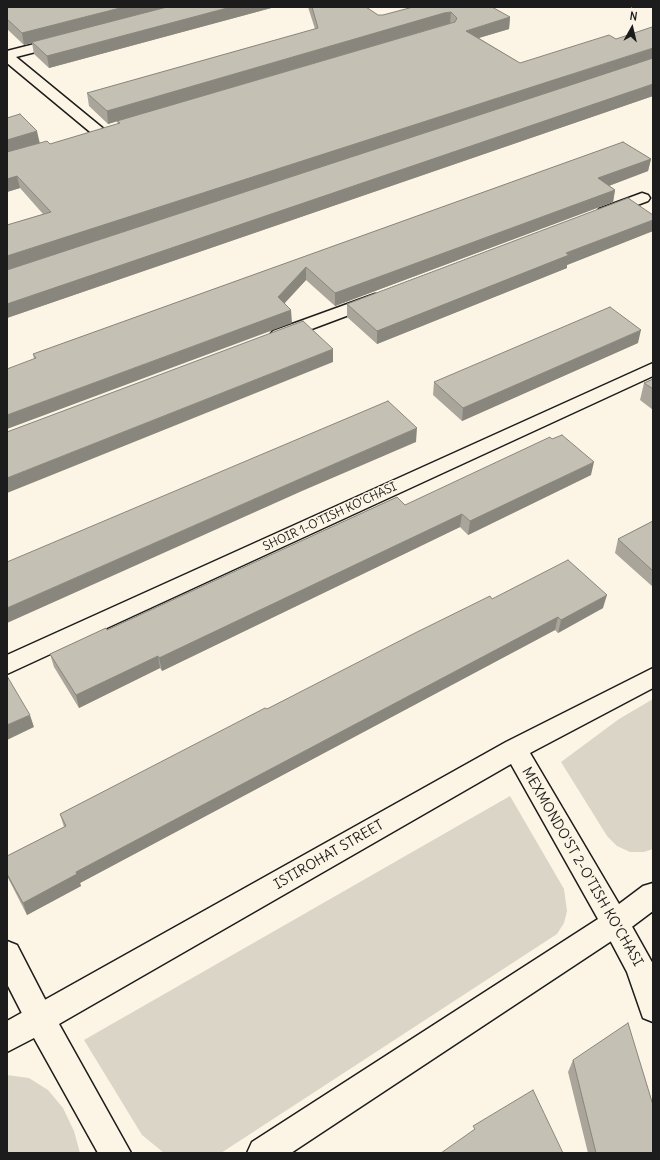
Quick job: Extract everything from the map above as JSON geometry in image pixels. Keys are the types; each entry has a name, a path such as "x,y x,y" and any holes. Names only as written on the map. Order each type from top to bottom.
{"street":[{"path":"7,55 76,37"},
{"path":"7,55 100,133"},
{"path":"85,137 115,128"},
{"path":"589,218 642,198"},
{"path":"261,342 388,294"},
{"name":"SHOIR 1-O'TISH KO'CHASI","path":"7,665 653,369"},
{"name":"ISTIROHAT STREET","path":"7,1037 515,749 653,677"},
{"name":"MEXMONDO'ST 2-O'TISH KO'CHASI","path":"515,749 640,967 653,1008"},
{"path":"263,1153 615,923 653,895"},
{"path":"7,954 40,1019 115,1153"}],"shaded area":[{"path":"653,699 653,849 644,852 630,852 617,846 607,836 561,762 619,719"},
{"path":"510,796 564,889 567,911 564,923 557,934 221,1153 164,1153 142,1135 84,1040"},
{"path":"7,1075 29,1078 48,1090 63,1108 74,1131 80,1153 7,1153"}],"building":[{"path":"7,7 124,7 22,33 7,19"},
{"path":"167,7 231,7 47,56 32,42"},
{"path":"312,7 366,7 378,15 383,15 413,7 492,7 510,17 466,31 520,63 609,35 616,39 652,27 653,48 7,256 7,225 51,212 17,176 7,179 7,152 47,141 50,144 120,123 117,121 455,22 457,18 451,12 444,13 107,111 87,93 318,28"},
{"path":"653,58 653,84 7,304 7,270"},
{"path":"20,114 37,131 7,140 7,118"},
{"path":"623,142 651,159 598,178 615,190 335,293 306,267 278,297 291,310 7,415 7,369 36,358 33,354"},
{"path":"628,198 653,215 653,220 566,253 569,255 377,331 347,304"},
{"path":"610,307 641,330 463,408 434,382"},
{"path":"303,321 333,349 7,478 7,432"},
{"path":"653,379 653,389 644,383"},
{"path":"388,401 417,428 7,608 7,562"},
{"path":"562,435 594,462 470,521 462,514 159,658 158,656 76,695 50,654 106,628 107,630 397,497 405,505 550,437 552,439"},
{"path":"653,521 653,571 618,539"},
{"path":"568,560 607,595 561,620 558,617 76,872 77,874 23,903 7,874 7,856 66,826 60,814 265,708 267,709 417,632 490,596 492,599"},
{"path":"7,676 30,715 7,725"},
{"path":"628,1023 653,1105 653,1153 596,1153 573,1060"},
{"path":"533,1090 563,1153 441,1153 475,1129 473,1126"}]}
